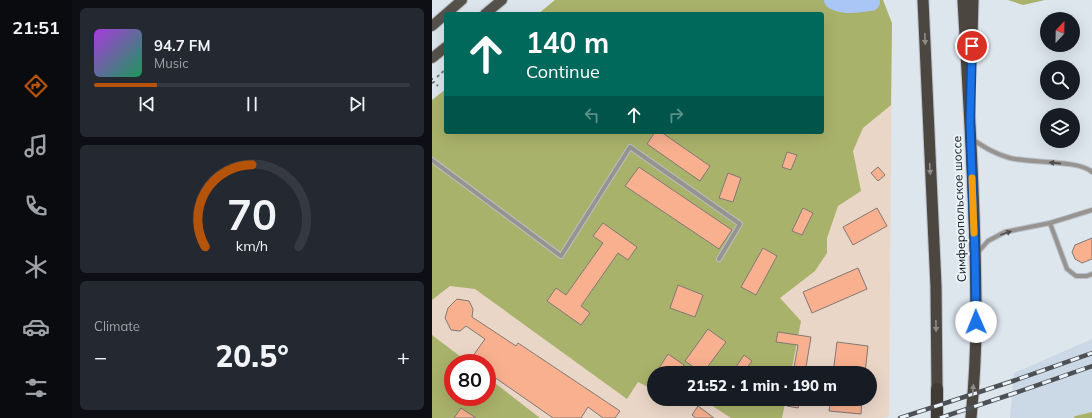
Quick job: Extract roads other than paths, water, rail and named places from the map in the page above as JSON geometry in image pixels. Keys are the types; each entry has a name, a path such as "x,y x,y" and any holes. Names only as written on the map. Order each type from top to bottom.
{"highway":[{"path":"923,0 936,287 937,418"},
{"name":"Симферопольское шоссе","path":"963,0 971,138 975,255 976,322 971,418"},
{"path":"970,123 973,0"}],"main road":[{"path":"448,12 462,0"},
{"path":"487,12 502,0"},
{"path":"432,26 444,16"},
{"path":"432,58 444,49"}],"lane":[{"path":"971,138 992,152 1011,158 1077,165 1091,171"},
{"path":"432,160 561,256 630,148 740,224 719,259"},
{"path":"975,255 988,241 1005,232 1050,223 1092,210"},
{"path":"1050,223 1067,269 1076,276 1087,276 1092,274"}],"waterway":[{"path":"833,0 847,4 871,2"}],"railway":[{"path":"900,418 1016,380 1092,353"},
{"path":"940,418 1092,366"}]}
